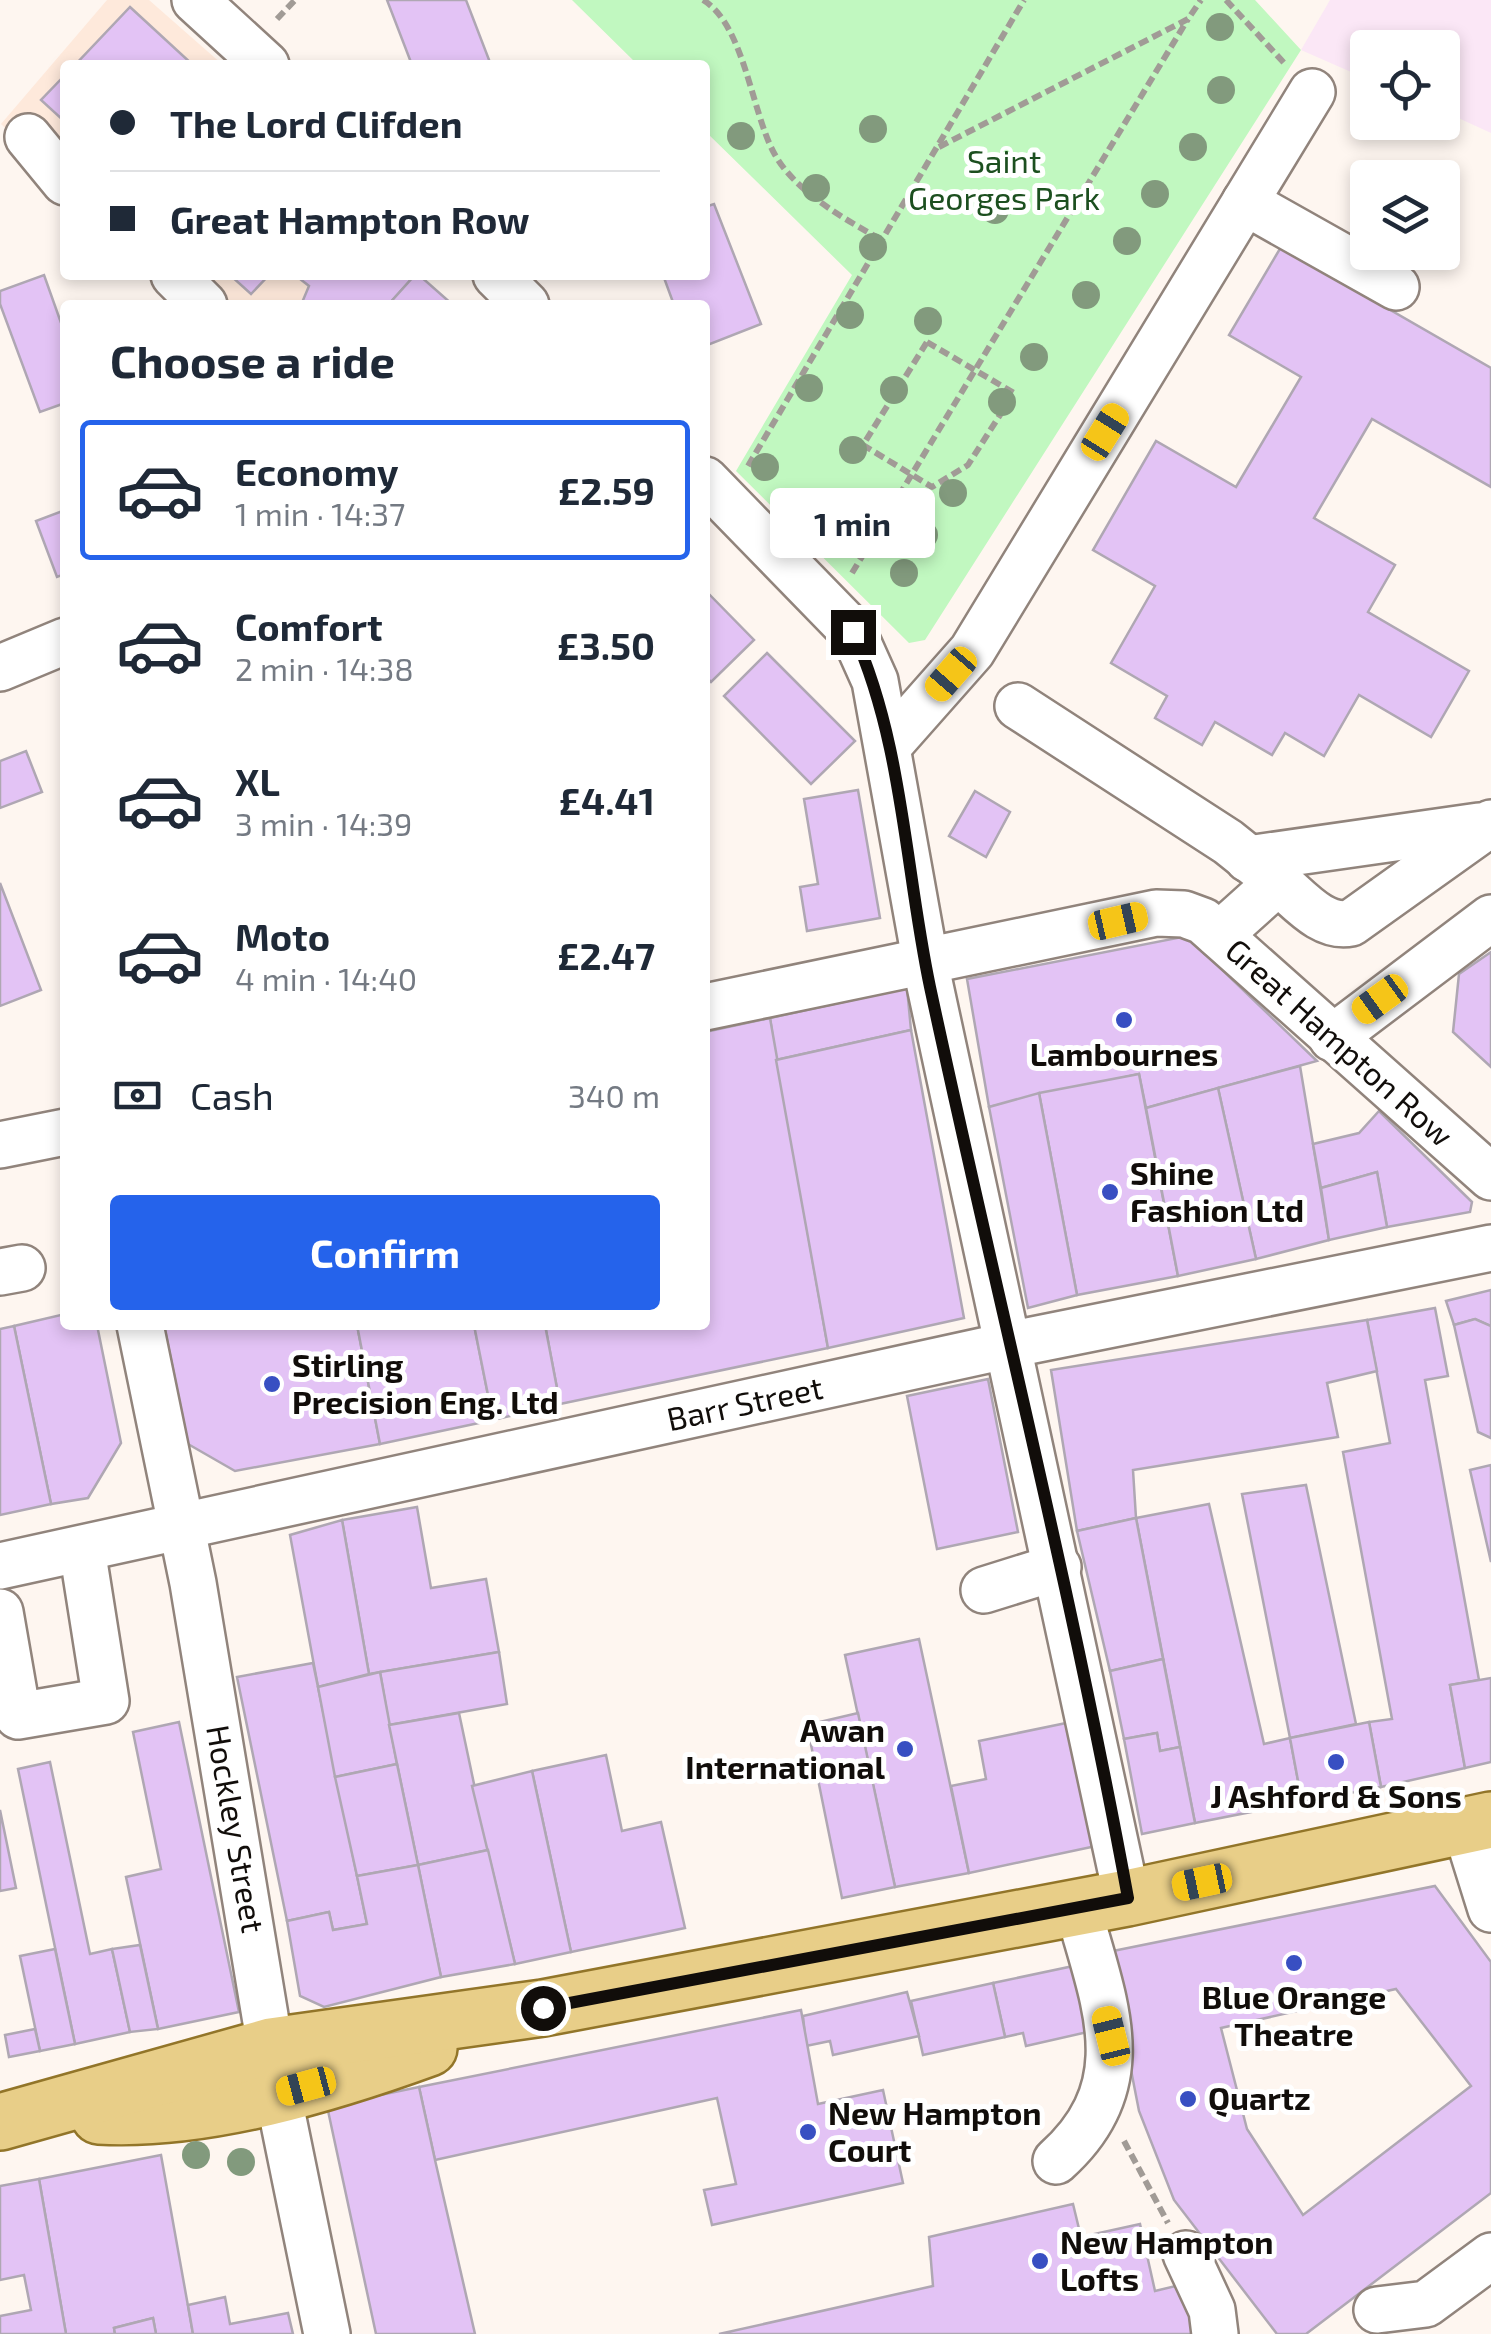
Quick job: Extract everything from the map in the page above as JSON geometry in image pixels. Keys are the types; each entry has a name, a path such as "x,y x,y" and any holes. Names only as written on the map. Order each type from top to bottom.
{"main road":[{"path":"21,2118 275,2070 395,2060 543,2008 1102,1903 1478,1823"}],"street":[{"path":"195,0 261,60"},
{"path":"888,746 972,650 1312,92"},
{"path":"28,137 60,176"},
{"path":"1245,202 1396,287"},
{"path":"179,280 199,300"},
{"path":"501,280 521,300"},
{"path":"716,491 853,632 875,682 926,964 1058,1567 1102,1903 1111,2036 1103,2102 1076,2144 1056,2161"},
{"path":"2,661 60,643"},
{"path":"1018,706 1263,870 1322,919 1337,926 1351,923 1489,824"},
{"path":"710,1005 926,964 1156,913 1202,924 1263,870 1489,824"},
{"path":"1332,1038 1491,918"},
{"name":"Great Hampton Row","path":"1202,924 1491,1177"},
{"path":"0,1145 60,1133"},
{"name":"Barr Street","path":"0,1566 1011,1345 1491,1248"},
{"name":"Hockley Street","path":"141,1330 182,1528 275,2070 327,2334"},
{"path":"0,1612 18,1716 106,1700 82,1550"},
{"path":"984,1590 1058,1567"},
{"path":"1478,1823 1491,1909"},
{"path":"1186,2254 1212,2310 1215,2334"},
{"path":"1378,2310 1426,2304 1491,2256"}],"path":[{"path":"703,0 718,8 755,95 774,155 828,210 882,240"},
{"path":"716,491 882,240 1024,0"},
{"path":"830,608 1201,0"},
{"path":"1226,0 1312,92"},
{"path":"938,148 1188,19"},
{"path":"927,342 975,370 1014,392 968,465 932,487 863,446 927,342"},
{"path":"1103,2102 1162,2213"}],"shaded area":[{"path":"107,0 149,0 217,60 60,60 60,181 1,124"},
{"path":"1330,0 1491,0 1491,133 1460,119 1460,30 1350,30 1350,72 1301,50"},
{"path":"162,280 410,280 392,300 183,300"}],"green space":[{"name":"Saint Georges Park","path":"572,0 1255,0 1301,50 925,640 909,643 736,471 852,275 710,136 710,60 633,60"}],"building":[{"path":"387,0 466,0 489,60 410,60"},
{"path":"130,7 188,60 80,60"},
{"path":"60,80 60,117 41,100"},
{"path":"714,204 761,324 710,344 710,300 672,300 665,280 710,280 710,205"},
{"path":"1281,247 1491,368 1491,487 1372,419 1314,518 1395,565 1368,612 1469,671 1431,737 1359,695 1324,756 1285,733 1272,755 1215,722 1202,745 1155,718 1167,696 1111,663 1155,586 1093,550 1156,441 1236,487 1301,377 1229,335"},
{"path":"44,275 60,320 60,405 40,412 0,304 0,291"},
{"path":"236,280 264,280 251,294"},
{"path":"301,280 410,280 392,300 303,300 309,286"},
{"path":"410,280 425,280 447,300 392,300"},
{"path":"60,512 60,576 57,577 36,521"},
{"path":"710,595 754,640 710,681"},
{"path":"767,653 855,741 811,784 724,696"},
{"path":"26,751 42,792 0,808 0,761"},
{"path":"858,790 880,918 807,931 800,887 818,884 804,799"},
{"path":"975,791 1010,812 986,857 949,836"},
{"path":"0,883 41,990 0,1006"},
{"name":"Lambournes","path":"1187,936 1317,1061 1146,1108 1139,1074 989,1107 967,979"},
{"path":"1491,952 1491,1067 1453,1032 1459,974"},
{"path":"907,988 911,1030 776,1060 770,1018"},
{"path":"770,1018 828,1348 560,1404 546,1330 710,1330 710,1031"},
{"path":"911,1030 964,1318 828,1348 776,1060"},
{"path":"1300,1066 1329,1240 1256,1259 1218,1088"},
{"name":"Shine Fashion Ltd","path":"1139,1074 1178,1276 1077,1295 1039,1093"},
{"path":"1218,1088 1256,1259 1178,1276 1146,1108"},
{"path":"1039,1093 1077,1295 1028,1308 989,1107"},
{"path":"1379,1111 1472,1202 1470,1212 1387,1227 1377,1172 1321,1188 1313,1144 1359,1133"},
{"path":"1377,1172 1387,1227 1329,1240 1321,1188"},
{"path":"1491,1290 1491,1326 1475,1319 1454,1325 1446,1301"},
{"path":"1435,1308 1448,1376 1425,1380 1479,1680 1450,1685 1465,1768 1381,1787 1369,1722 1392,1719 1343,1452 1390,1443 1367,1320"},
{"path":"60,1315 60,1330 98,1330 121,1443 88,1498 51,1504 14,1326"},
{"path":"1475,1319 1491,1326 1491,1438 1478,1432 1454,1325"},
{"path":"1367,1320 1377,1371 1327,1383 1338,1437 1133,1470 1136,1518 1077,1531 1051,1370"},
{"path":"14,1326 51,1504 0,1515 0,1329"},
{"name":"Stirling Precision Eng. Ltd","path":"165,1330 358,1330 380,1444 235,1471 188,1444"},
{"path":"358,1330 475,1330 493,1420 380,1444"},
{"path":"475,1330 546,1330 560,1404 493,1420"},
{"path":"988,1379 1018,1532 937,1549 907,1396"},
{"path":"1491,1465 1491,1562 1470,1470"},
{"path":"1306,1485 1356,1724 1290,1738 1242,1494"},
{"path":"1209,1504 1264,1744 1290,1738 1302,1802 1195,1823 1136,1518"},
{"path":"417,1507 431,1588 486,1579 499,1652 369,1674 342,1520"},
{"path":"1136,1518 1163,1659 1110,1671 1077,1531"},
{"path":"342,1520 369,1674 318,1687 290,1535"},
{"name":"Awan International","path":"919,1639 969,1873 895,1887 845,1655"},
{"path":"499,1652 507,1704 389,1725 380,1672"},
{"path":"1163,1659 1180,1747 1160,1751 1157,1733 1124,1739 1110,1671"},
{"path":"313,1663 367,1924 333,1930 329,1912 287,1921 237,1677"},
{"path":"380,1672 397,1764 335,1777 318,1687"},
{"path":"1491,1678 1491,1762 1465,1768 1450,1685"},
{"path":"459,1713 488,1850 418,1865 389,1725"},
{"path":"858,1713 895,1887 842,1898 807,1725"},
{"path":"179,1722 239,2012 158,2029 126,1877 161,1869 133,1732"},
{"path":"1071,1722 1096,1846 969,1873 951,1786 986,1779 979,1741"},
{"name":"J Ashford & Sons","path":"1369,1722 1381,1787 1302,1802 1290,1738"},
{"path":"1157,1733 1160,1751 1180,1747 1195,1823 1142,1834 1124,1739"},
{"path":"606,1755 622,1831 661,1822 685,1928 571,1952 532,1771"},
{"path":"50,1762 90,1954 112,1949 130,2032 75,2044 18,1769"},
{"path":"397,1764 418,1865 357,1876 335,1777"},
{"path":"532,1771 571,1952 515,1964 472,1786"},
{"path":"0,1810 16,1888 0,1891"},
{"path":"488,1850 515,1964 441,1977 418,1865"},
{"path":"418,1865 441,1977 324,2007 300,1996 287,1921 329,1912 333,1930 367,1924 357,1876"},
{"name":"Quartz","path":"1435,1886 1491,1962 1491,2193 1306,2334 1277,2334 1174,2200 1139,2111 1108,1952","holes":["1396,1989 1471,2086 1303,2215 1247,2129 1221,2028"]},
{"path":"140,1945 158,2029 130,2032 112,1949"},
{"path":"55,1949 75,2044 40,2051 20,1956"},
{"path":"1078,1965 1092,2031 1026,2046 1023,2033 1005,2037 993,1983"},
{"path":"993,1983 1005,2037 923,2055 911,2001"},
{"path":"907,1992 919,2036 833,2055 830,2041 806,2046 803,2016"},
{"name":"New Hampton Court","path":"801,2010 818,2104 883,2090 903,2183 712,2225 704,2190 736,2184 717,2098 435,2160 419,2087"},
{"path":"35,2029 40,2051 9,2057 5,2035"},
{"path":"419,2087 475,2334 376,2334 327,2106"},
{"path":"161,2155 193,2334 156,2334 153,2318 114,2328 115,2334 66,2334 39,2179"},
{"path":"39,2179 66,2334 0,2334 0,2316 31,2310 24,2275 0,2280 0,2186"},
{"name":"New Hampton Lofts","path":"1073,2204 1081,2237 1140,2224 1155,2291 1184,2284 1194,2334 719,2334 933,2286 929,2237"},
{"path":"225,2297 230,2324 288,2313 293,2334 193,2334 188,2305"},
{"path":"153,2318 156,2334 115,2334 114,2328"}],"place":[{"name":"Lambournes","path":"1124,1020"},
{"name":"Shine Fashion Ltd","path":"1110,1192"},
{"name":"Stirling Precision Eng. Ltd","path":"272,1384"},
{"name":"Awan International","path":"905,1749"},
{"name":"J Ashford & Sons","path":"1336,1762"},
{"name":"Blue Orange Theatre","path":"1294,1963"},
{"name":"Quartz","path":"1188,2099"},
{"name":"New Hampton Court","path":"808,2132"},
{"name":"New Hampton Lofts","path":"1040,2261"}],"route":[{"path":"543,2008 1128,1898 929,981 875,682 853,632"}]}
